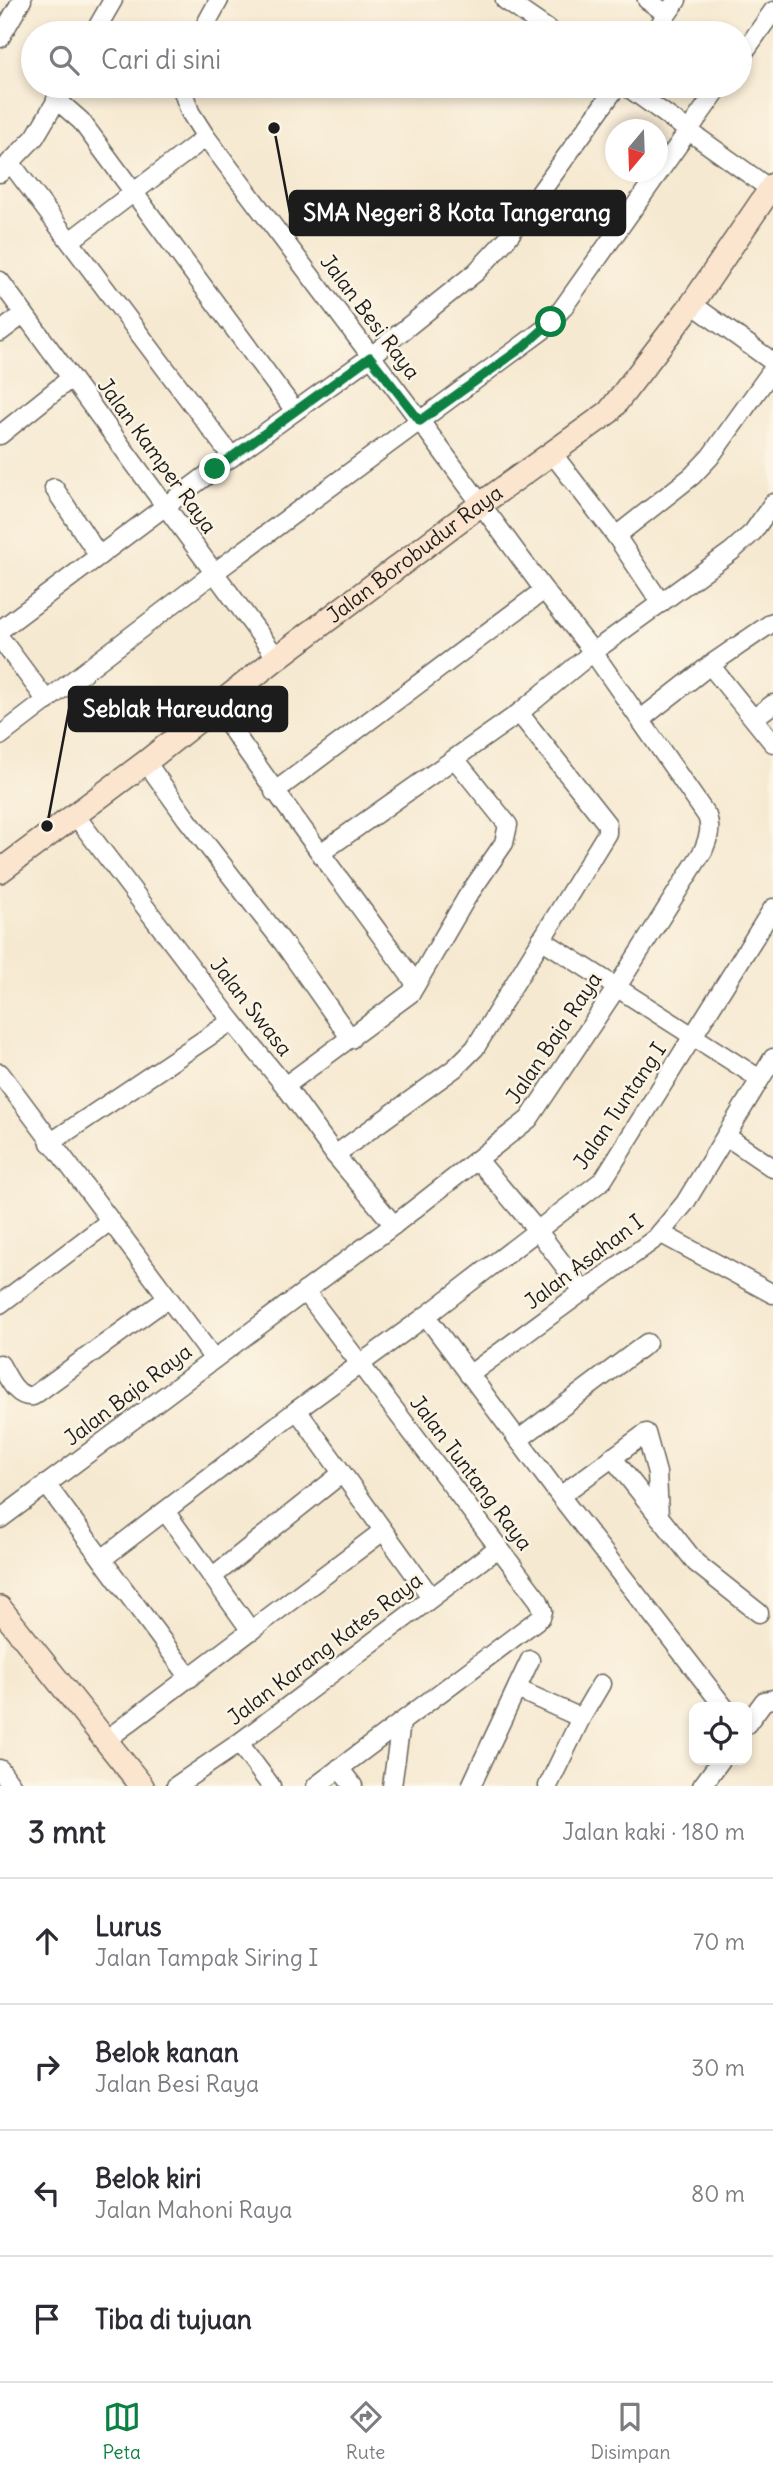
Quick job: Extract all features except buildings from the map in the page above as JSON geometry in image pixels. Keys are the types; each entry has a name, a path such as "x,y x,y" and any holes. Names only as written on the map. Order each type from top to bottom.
{"street":[{"path":"0,38 22,0"},
{"path":"101,21 113,0"},
{"path":"208,21 219,0"},
{"path":"505,0 535,21"},
{"path":"647,0 672,7"},
{"path":"752,41 773,11"},
{"path":"57,98 35,137 5,168 70,241 232,457"},
{"path":"64,98 295,411"},
{"name":"Jalan Besi Raya","path":"185,98 190,112 206,137 481,504"},
{"path":"0,630 370,357 476,272 491,257 608,98"},
{"path":"642,98 771,187"},
{"path":"0,736 215,572 523,347 551,322 711,98"},
{"path":"70,241 206,137"},
{"name":"Jalan Borobudur Raya","path":"0,871 481,504 598,421 614,406 692,304 771,187"},
{"name":"Jalan Kamper Raya","path":"0,281 277,658"},
{"path":"692,304 773,362"},
{"path":"0,332 24,314"},
{"path":"616,536 692,476 773,369"},
{"path":"0,435 71,378"},
{"path":"552,453 616,536 660,603"},
{"path":"54,488 99,556"},
{"path":"322,852 519,713 593,652 743,542 773,503"},
{"name":"Jalan Baja Raya","path":"0,1519 394,1225 519,1128 538,1108 703,851 710,829 707,816 593,652 481,504"},
{"path":"274,792 544,590"},
{"path":"641,719 710,665 773,622"},
{"path":"0,638 47,701"},
{"path":"710,665 773,743"},
{"path":"754,718 773,704"},
{"path":"217,708 274,792 322,852 416,985"},
{"path":"335,1155 466,1059 607,833 608,827 519,713"},
{"path":"285,1086 407,998 467,897 504,843 509,829 504,819 455,759"},
{"path":"146,762 284,944 351,1039"},
{"name":"Jalan Swasa","path":"75,815 285,1086 335,1155 394,1225"},
{"name":"Jalan Tuntang I","path":"102,1559 593,1189 609,1172 773,908"},
{"path":"541,939 760,1079"},
{"path":"50,1143 232,1021"},
{"name":"Jalan Asahan I","path":"469,1375 641,1251 660,1233 685,1203 773,1058"},
{"path":"0,1073 214,1359"},
{"path":"726,1136 765,1153 773,1168"},
{"path":"478,1160 537,1230 584,1292"},
{"path":"0,1304 110,1221"},
{"path":"660,1233 773,1294"},
{"name":"Jalan Tuntang Raya","path":"305,1291 539,1601 542,1614 541,1618 401,1723"},
{"path":"0,1364 18,1392 28,1397 33,1396 167,1298"},
{"path":"426,1316 560,1496 720,1702"},
{"path":"518,1440 647,1343"},
{"path":"297,1410 431,1597"},
{"path":"560,1496 646,1433 657,1473 659,1517"},
{"path":"611,1457 696,1563 759,1613"},
{"path":"212,1577 341,1474"},
{"path":"46,1485 190,1678"},
{"path":"165,1511 251,1631"},
{"path":"106,1740 383,1531"},
{"name":"Jalan Karang Kates Raya","path":"176,1786 239,1743 499,1547"},
{"path":"0,1608 142,1786"},
{"path":"471,1786 530,1660"},
{"path":"548,1786 601,1684"},
{"path":"517,1689 581,1718"},
{"path":"752,1718 765,1701 773,1699"},
{"path":"316,1786 401,1723"},
{"path":"392,1786 401,1723"},
{"path":"239,1743 271,1786"},
{"path":"702,1786 717,1765"},
{"path":"339,1768 353,1786"},
{"path":"0,1769 12,1786"}],"place":[{"name":"SMA Negeri 8 Kota Tangerang","path":"274,128"},
{"name":"Seblak Hareudang","path":"47,826"}],"route":[{"path":"215,469 370,357 420,421 523,347 551,322"}]}
